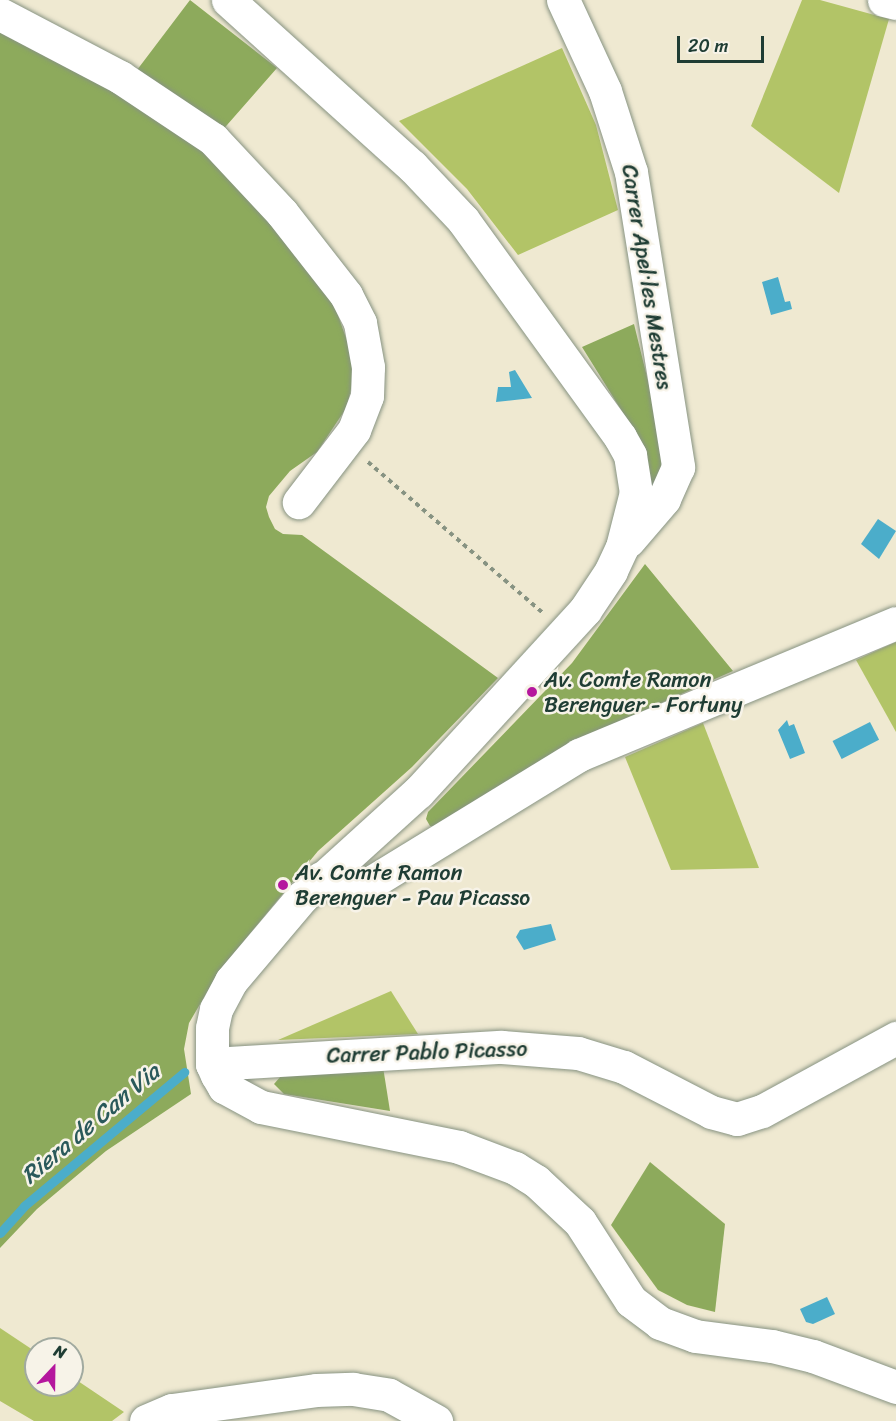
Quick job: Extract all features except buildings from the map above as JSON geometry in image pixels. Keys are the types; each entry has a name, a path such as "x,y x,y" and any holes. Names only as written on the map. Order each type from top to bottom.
{"street":[{"path":"228,0 293,55 437,190 560,353 630,455 636,492 622,547 611,571 565,633 418,792 321,878 223,994 212,1029 212,1064 224,1088 261,1107 448,1145 515,1168 544,1187 580,1222 631,1301 660,1323 695,1336 803,1354 893,1377"},
{"name":"Carrer Apel·les Mestres","path":"563,0 605,91 632,171 678,466 663,500 622,547"},
{"path":"884,0 896,3"},
{"path":"0,14 120,77 213,139 322,260 360,323 368,368 367,396 354,430 299,502"},
{"path":"321,878 338,887 367,885 579,755 896,623"},
{"name":"Carrer Pablo Picasso","path":"212,1064 490,1047 579,1053 624,1067 711,1112 737,1119 762,1112 896,1038"},
{"path":"146,1421 172,1410 316,1390 353,1389 389,1395 436,1421"}],"path":[{"path":"345,442 565,633"}],"green space":[{"path":"190,0 277,68 220,133 177,96 137,70"},
{"path":"802,0 820,0 889,19 839,193 751,126"},
{"path":"0,23 52,51 233,172 334,304 356,366 347,407 317,452 290,471 269,496 266,507 269,517 275,529 283,534 302,535 498,678 412,767 318,851 220,970 189,1023 184,1049 191,1094 106,1151 37,1209 0,1248"},
{"path":"562,48 596,125 618,210 518,255 467,189 399,121"},
{"path":"634,324 662,438 663,470 653,485 633,429 582,347"},
{"path":"645,564 733,671 571,743 436,827 430,826 426,819 428,812 572,663"},
{"path":"896,642 896,732 856,660"},
{"path":"703,723 759,868 671,870 625,757"},
{"path":"391,991 418,1034 278,1040"},
{"path":"383,1067 390,1111 284,1094 274,1084 281,1076"},
{"path":"650,1162 725,1224 715,1312 687,1305 658,1290 611,1225"},
{"path":"0,1328 24,1344 24,1397 84,1397 84,1385 124,1412 112,1421 34,1421 0,1401"}],"water":[{"path":"778,277 785,302 790,301 792,309 771,315 762,282"},
{"path":"515,370 532,398 496,402 498,387 511,387 509,372"},
{"path":"878,519 896,531 879,559 861,544"},
{"path":"787,720 789,726 794,724 805,753 790,759 778,730"},
{"path":"870,722 879,740 842,759 833,741"},
{"path":"551,924 556,940 524,950 516,937 520,930"},
{"path":"827,1297 835,1314 813,1324 806,1322 800,1309"}],"waterway":[{"name":"Riera de Can Via","path":"0,1233 24,1206 184,1072"}],"place":[{"name":"Av. Comte Ramon Berenguer - Fortuny","path":"532,692"},
{"name":"Av. Comte Ramon Berenguer - Pau Picasso","path":"283,885"}]}
